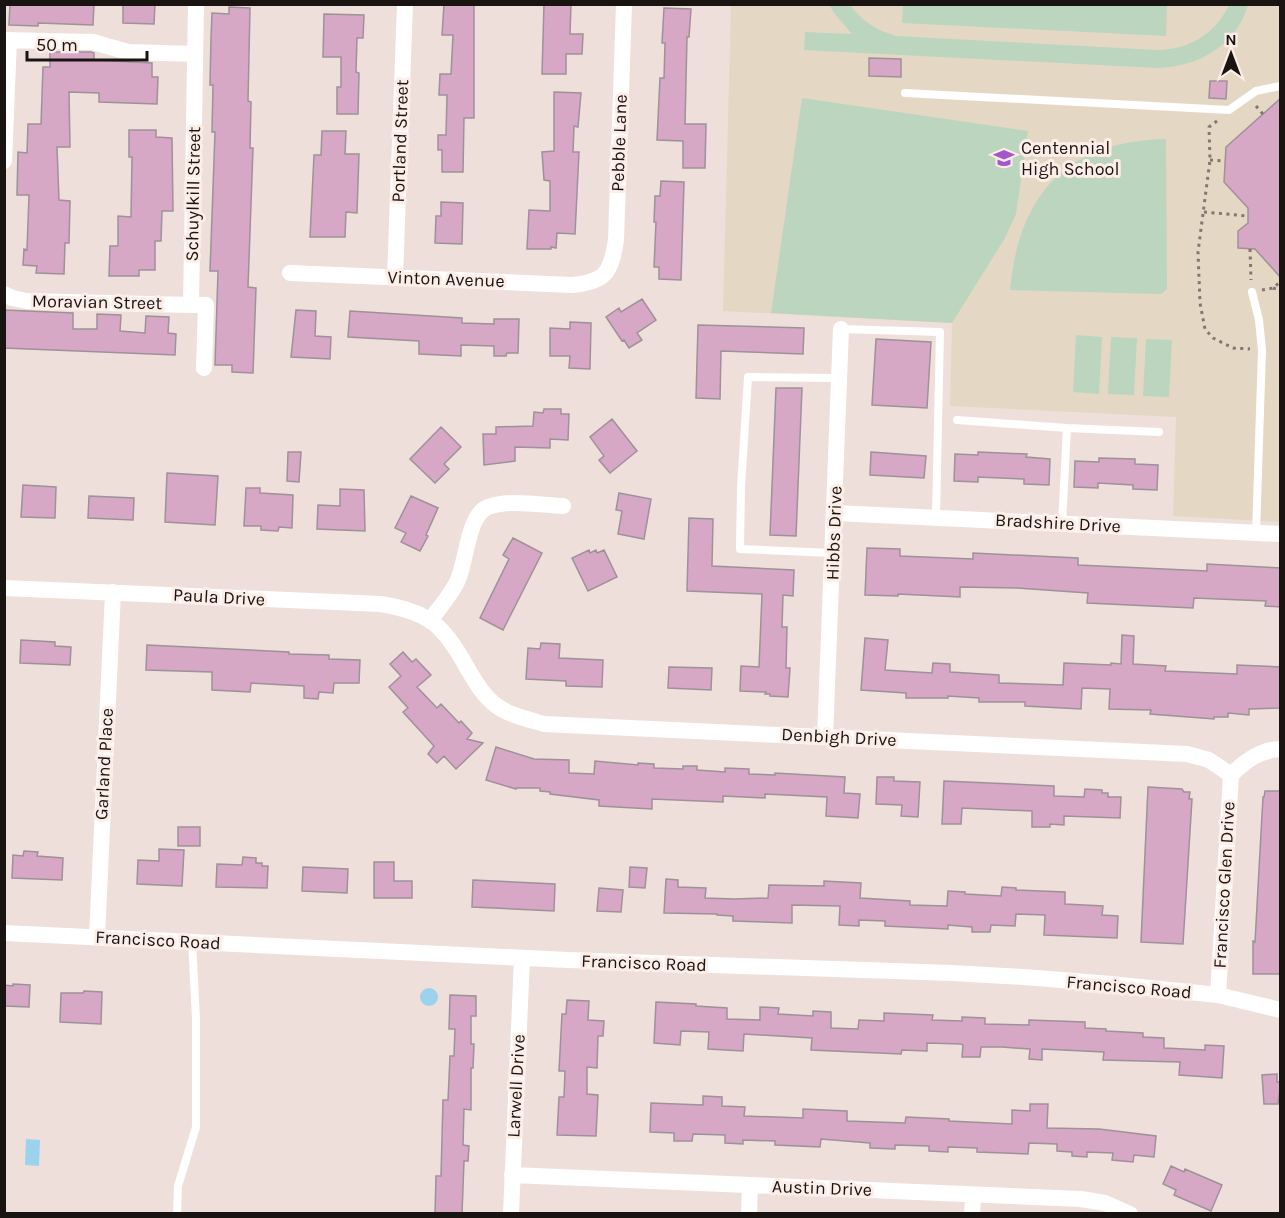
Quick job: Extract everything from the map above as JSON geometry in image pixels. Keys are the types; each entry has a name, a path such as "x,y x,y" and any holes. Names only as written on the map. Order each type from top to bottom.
{"street":[{"name":"Schuylkill Street","path":"191,305 196,4"},
{"name":"Portland Street","path":"395,277 405,4"},
{"name":"Pebble Lane","path":"601,278 609,270 616,240 624,4"},
{"path":"4,161 7,40 93,42 128,52 195,54"},
{"name":"Vinton Avenue","path":"290,273 572,285 587,284 601,278"},
{"name":"Moravian Street","path":"4,294 27,301 191,305"},
{"path":"191,305 206,305 204,368"},
{"name":"Hibbs Drive","path":"825,737 842,328"},
{"path":"430,621 456,583 464,564 473,522 479,513 488,508 506,504 563,506"},
{"name":"Bradshire Drive","path":"835,513 1281,534"},
{"name":"Paula Drive","path":"4,588 381,604 407,609 430,621"},
{"name":"Garland Place","path":"97,937 113,592"},
{"name":"Denbigh Drive","path":"430,621 447,634 477,686 494,704 517,716 544,724 1187,754 1209,760 1231,775"},
{"path":"1231,775 1252,757 1269,749 1281,749"},
{"name":"Francisco Glen Drive","path":"1218,995 1231,775"},
{"name":"Francisco Road","path":"4,933 522,958 952,973 1112,984 1218,995 1281,1010"},
{"name":"Larwell Drive","path":"511,1214 522,958"},
{"name":"Austin Drive","path":"512,1175 1081,1199 1105,1203 1130,1214"},
{"path":"749,1214 750,1185"},
{"path":"972,1214 973,1194"}],"lane":[{"path":"905,93 1229,110 1256,91 1281,86"},
{"path":"1252,292 1259,320 1262,350 1256,532"},
{"path":"842,328 940,332 936,517"},
{"path":"833,553 740,549 741,487 748,377 840,378"},
{"path":"957,420 1159,432"},
{"path":"1062,523 1067,428"},
{"path":"177,1214 178,1186 196,1127 192,941"}],"path":[{"path":"1229,110 1209,127 1209,160 1198,252 1200,303 1205,329 1213,338 1233,348 1262,350"},
{"path":"1209,160 1225,161"},
{"path":"1204,212 1248,216"},
{"path":"1250,249 1252,292 1273,288 1281,290"},
{"path":"1273,288 1281,282"}],"shaded area":[{"name":"Centennial High School","path":"731,5 1280,5 1280,522 1173,516 1176,417 950,406 952,323 723,311"}],"green space":[{"path":"829,5 850,5 870,24 896,36 1158,50 1181,47 1200,38 1209,32 1229,5 1248,5 1242,19 1225,43 1201,58 1172,67 1157,68 804,50 805,32 852,34"},
{"path":"903,5 1167,5 1166,36 902,23"},
{"path":"802,98 1028,131 1016,214 1005,238 952,323 771,313"},
{"path":"1166,139 1167,289 1161,294 1010,290 1015,256 1024,226 1037,201 1054,179 1076,162 1101,150 1131,142"},
{"path":"1076,335 1102,337 1099,394 1073,392"},
{"path":"1111,337 1137,338 1134,395 1108,394"},
{"path":"1146,339 1172,340 1169,397 1143,396"}],"water":[{"path":"429,988 437,993 438,997 433,1005 429,1006 421,1001 420,997 425,989"},
{"path":"26,1139 40,1140 39,1166 25,1165"}],"building":[{"path":"10,4 94,4 93,25 38,23 38,26 9,25"},
{"path":"123,4 155,4 154,24 123,23"},
{"path":"444,4 474,4 474,118 464,118 463,172 442,172 442,150 438,150 438,135 446,135 447,95 439,95 440,74 451,74 453,35 442,35"},
{"path":"544,4 571,4 570,34 583,34 582,54 566,54 566,74 542,74"},
{"path":"229,7 250,8 248,101 251,102 250,148 253,148 248,287 256,288 253,373 232,372 232,365 215,365 218,271 210,271 215,132 212,132 213,85 210,85 211,38 212,13 229,14"},
{"path":"664,8 691,9 689,37 687,37 685,124 706,124 705,168 683,168 683,141 657,140 660,78 664,78 665,43 662,43"},
{"path":"324,14 364,15 363,38 357,38 358,114 337,114 337,87 341,87 341,57 323,57"},
{"path":"50,52 91,52 94,53 94,60 152,63 152,77 158,77 157,104 99,102 99,93 69,92 70,147 57,147 59,200 70,201 69,243 65,243 64,274 36,273 37,266 23,265 24,249 27,250 29,195 17,195 18,152 27,153 28,124 41,124 43,67 50,67"},
{"path":"869,58 901,59 901,77 869,76"},
{"path":"1210,81 1227,81 1226,99 1209,98"},
{"path":"554,92 581,93 578,127 574,126 573,152 579,152 575,234 557,233 556,248 527,249 529,210 550,211 550,181 544,180 542,152 554,151"},
{"path":"1281,98 1281,278 1255,249 1238,248 1238,231 1248,223 1248,208 1224,182 1226,147"},
{"path":"129,130 156,130 156,137 172,138 173,211 162,211 161,241 155,241 155,270 139,270 139,276 109,276 110,246 118,246 118,216 131,217 132,157 129,157"},
{"path":"322,131 346,131 345,154 359,154 357,213 346,212 345,237 310,237 314,155 321,155"},
{"path":"661,181 684,182 681,280 659,279 659,267 654,267 655,196 660,196"},
{"path":"441,202 463,203 462,244 435,243 436,216 441,216"},
{"path":"642,299 656,320 637,333 642,340 629,348 606,317 619,308 621,312"},
{"path":"4,310 73,313 73,329 97,329 97,314 121,315 120,331 145,333 146,316 169,317 168,333 176,334 175,355 4,348"},
{"path":"296,310 316,311 315,336 331,337 330,359 291,357"},
{"path":"350,311 462,318 462,323 494,324 494,319 519,319 518,353 494,356 494,346 461,345 461,356 419,354 419,341 348,337"},
{"path":"570,322 591,323 590,369 569,368 570,356 550,356 550,328 570,329"},
{"path":"698,325 804,328 803,354 721,351 720,399 696,398"},
{"path":"876,339 931,342 927,408 872,405"},
{"path":"776,388 802,388 796,536 770,535"},
{"path":"544,409 561,409 561,414 569,414 568,440 550,439 550,448 515,447 515,461 484,465 483,434 496,434 496,427 533,426 534,412 543,413"},
{"path":"612,419 637,451 610,473 599,460 604,456 590,437"},
{"path":"441,427 461,447 444,464 449,469 435,483 410,459"},
{"path":"288,452 301,452 299,482 287,481"},
{"path":"871,452 926,456 924,478 870,475"},
{"path":"978,452 1027,454 1026,457 1050,459 1049,485 1024,484 1024,479 978,477 978,482 954,481 955,454 978,455"},
{"path":"1099,458 1135,459 1135,464 1158,465 1157,490 1133,489 1133,485 1098,483 1098,488 1074,487 1075,461 1099,462"},
{"path":"167,473 218,476 215,525 165,522"},
{"path":"23,485 56,487 55,518 21,517"},
{"path":"246,488 260,488 260,493 293,495 292,528 279,527 278,531 261,530 261,526 244,526"},
{"path":"340,489 364,490 365,531 317,529 318,505 340,506"},
{"path":"619,493 651,499 644,539 618,534 622,511 616,510"},
{"path":"89,496 134,498 133,520 88,518"},
{"path":"411,496 438,508 420,551 401,542 406,533 395,528"},
{"path":"689,518 713,519 712,566 794,570 793,596 783,595 782,627 787,627 786,668 790,668 788,697 770,696 770,694 765,694 766,692 740,691 741,666 759,667 762,594 687,591"},
{"path":"513,538 542,553 503,630 480,618 509,559 503,555"},
{"path":"867,548 900,549 900,556 973,559 973,553 1078,558 1078,565 1207,571 1207,564 1281,568 1281,607 1265,606 1266,601 1194,598 1193,608 1087,603 1088,593 1017,588 960,587 960,597 865,595"},
{"path":"589,550 590,553 596,550 597,553 604,550 617,577 588,591 572,558"},
{"path":"1122,635 1134,636 1133,664 1166,666 1165,671 1237,674 1237,665 1281,667 1281,708 1249,709 1249,715 1228,713 1228,717 1214,717 1214,719 1150,714 1151,710 1109,709 1110,689 1082,688 1081,709 1025,706 1025,702 979,702 979,698 948,696 948,698 906,698 906,693 861,690 865,638 888,640 885,670 932,673 933,663 950,664 950,672 999,675 999,683 1063,685 1064,663 1121,664"},
{"path":"21,640 55,642 55,646 71,647 70,665 20,663"},
{"path":"541,643 560,644 559,658 603,660 602,687 566,686 566,681 526,679 528,648 540,649"},
{"path":"147,645 289,652 289,654 329,655 329,659 360,660 359,683 334,683 333,693 319,692 318,699 304,698 304,686 251,683 250,692 212,690 212,672 146,670"},
{"path":"403,652 412,662 416,659 431,675 417,687 437,708 441,704 459,723 461,721 472,733 467,739 483,743 456,769 444,756 437,763 428,754 434,746 403,712 408,708 389,687 401,676 390,664"},
{"path":"669,667 712,668 711,690 668,688"},
{"path":"496,747 534,759 569,760 569,773 594,774 595,761 638,765 638,763 654,764 654,768 683,769 683,766 697,766 697,770 725,772 725,768 749,769 749,774 775,775 775,773 845,777 844,793 860,794 858,818 826,816 827,797 765,794 765,798 723,796 723,802 652,799 652,809 599,806 599,800 550,794 550,792 540,791 540,788 516,789 486,780"},
{"path":"877,777 894,777 894,781 920,782 918,817 901,816 902,805 876,804"},
{"path":"944,781 1054,786 1054,796 1084,797 1085,789 1102,790 1102,793 1108,793 1108,797 1121,797 1120,818 1064,816 1064,825 1050,824 1050,827 1032,827 1032,811 962,808 961,824 942,824"},
{"path":"1148,787 1182,789 1184,792 1190,792 1189,799 1192,799 1183,944 1141,942"},
{"path":"1265,791 1281,791 1281,974 1253,974 1253,941 1255,942"},
{"path":"178,827 200,827 200,846 178,846"},
{"path":"159,849 184,850 182,886 137,884 138,860 159,861"},
{"path":"24,851 38,852 37,856 63,858 62,880 12,878 13,855 23,856"},
{"path":"243,857 256,858 256,863 268,866 267,888 216,887 217,864 242,865"},
{"path":"374,862 394,862 394,881 412,881 412,898 374,898"},
{"path":"303,867 348,869 347,893 302,891"},
{"path":"630,867 647,868 645,888 629,887"},
{"path":"666,879 678,880 678,887 706,888 705,898 734,899 768,898 769,885 824,886 824,881 861,883 860,898 910,901 910,905 947,906 948,891 1001,896 1002,887 1016,888 1016,890 1065,892 1065,904 1103,906 1102,915 1118,916 1117,938 1044,935 1045,915 1016,914 1015,926 991,925 990,932 972,932 972,927 948,925 948,929 885,926 885,921 859,920 859,926 839,925 840,906 792,905 792,923 733,921 733,916 717,914 664,913"},
{"path":"473,880 555,884 554,911 472,907"},
{"path":"599,888 623,890 621,912 597,911"},
{"path":"13,984 30,985 29,1007 4,1006 4,985 13,986"},
{"path":"84,991 102,992 101,1024 60,1022 61,993 83,993"},
{"path":"450,995 476,996 476,1016 471,1016 471,1044 474,1044 473,1068 471,1068 471,1110 464,1109 463,1145 469,1146 468,1161 464,1161 462,1214 435,1214 436,1176 441,1176 443,1100 448,1100 450,1056 454,1056 455,1029 449,1029"},
{"path":"567,1000 589,1001 588,1020 604,1021 603,1036 598,1036 597,1068 587,1067 587,1094 598,1095 596,1136 557,1135 559,1097 564,1097 565,1071 559,1071 562,1014 566,1014"},
{"path":"656,1002 727,1008 727,1019 760,1020 760,1007 779,1008 778,1014 813,1016 813,1011 831,1012 831,1028 858,1029 859,1020 884,1021 884,1013 933,1015 932,1020 962,1021 962,1017 985,1018 985,1024 1029,1025 1029,1020 1085,1022 1085,1028 1143,1033 1143,1037 1164,1038 1164,1048 1205,1050 1205,1045 1224,1046 1222,1078 1179,1075 1180,1062 1103,1060 1104,1052 1042,1049 1042,1060 1029,1059 1030,1049 1002,1047 981,1047 980,1057 962,1057 963,1045 961,1044 927,1043 927,1051 902,1050 901,1054 811,1050 812,1038 744,1034 743,1051 708,1049 709,1032 681,1031 680,1045 654,1043"},
{"path":"1277,1074 1277,1082 1281,1082 1278,1104 1264,1104 1262,1075"},
{"path":"703,1096 722,1097 722,1106 745,1107 744,1116 803,1118 803,1109 847,1111 847,1121 905,1123 906,1117 1012,1124 1012,1110 1030,1111 1030,1104 1048,1104 1047,1128 1099,1129 1156,1136 1154,1157 1134,1155 1133,1162 1112,1160 1113,1153 1087,1152 1087,1157 1072,1156 1072,1152 1057,1151 1057,1144 1029,1143 1028,1154 977,1152 977,1148 948,1147 948,1152 929,1151 929,1146 895,1145 895,1149 870,1148 870,1143 821,1139 820,1147 775,1145 775,1141 743,1140 743,1144 725,1143 725,1135 693,1134 692,1141 674,1141 674,1133 650,1132 651,1103 703,1105"},
{"path":"1171,1166 1184,1172 1185,1169 1222,1185 1211,1211 1174,1195 1176,1190 1163,1184"}],"place":[{"name":"Centennial High School","path":"1004,158"}]}
